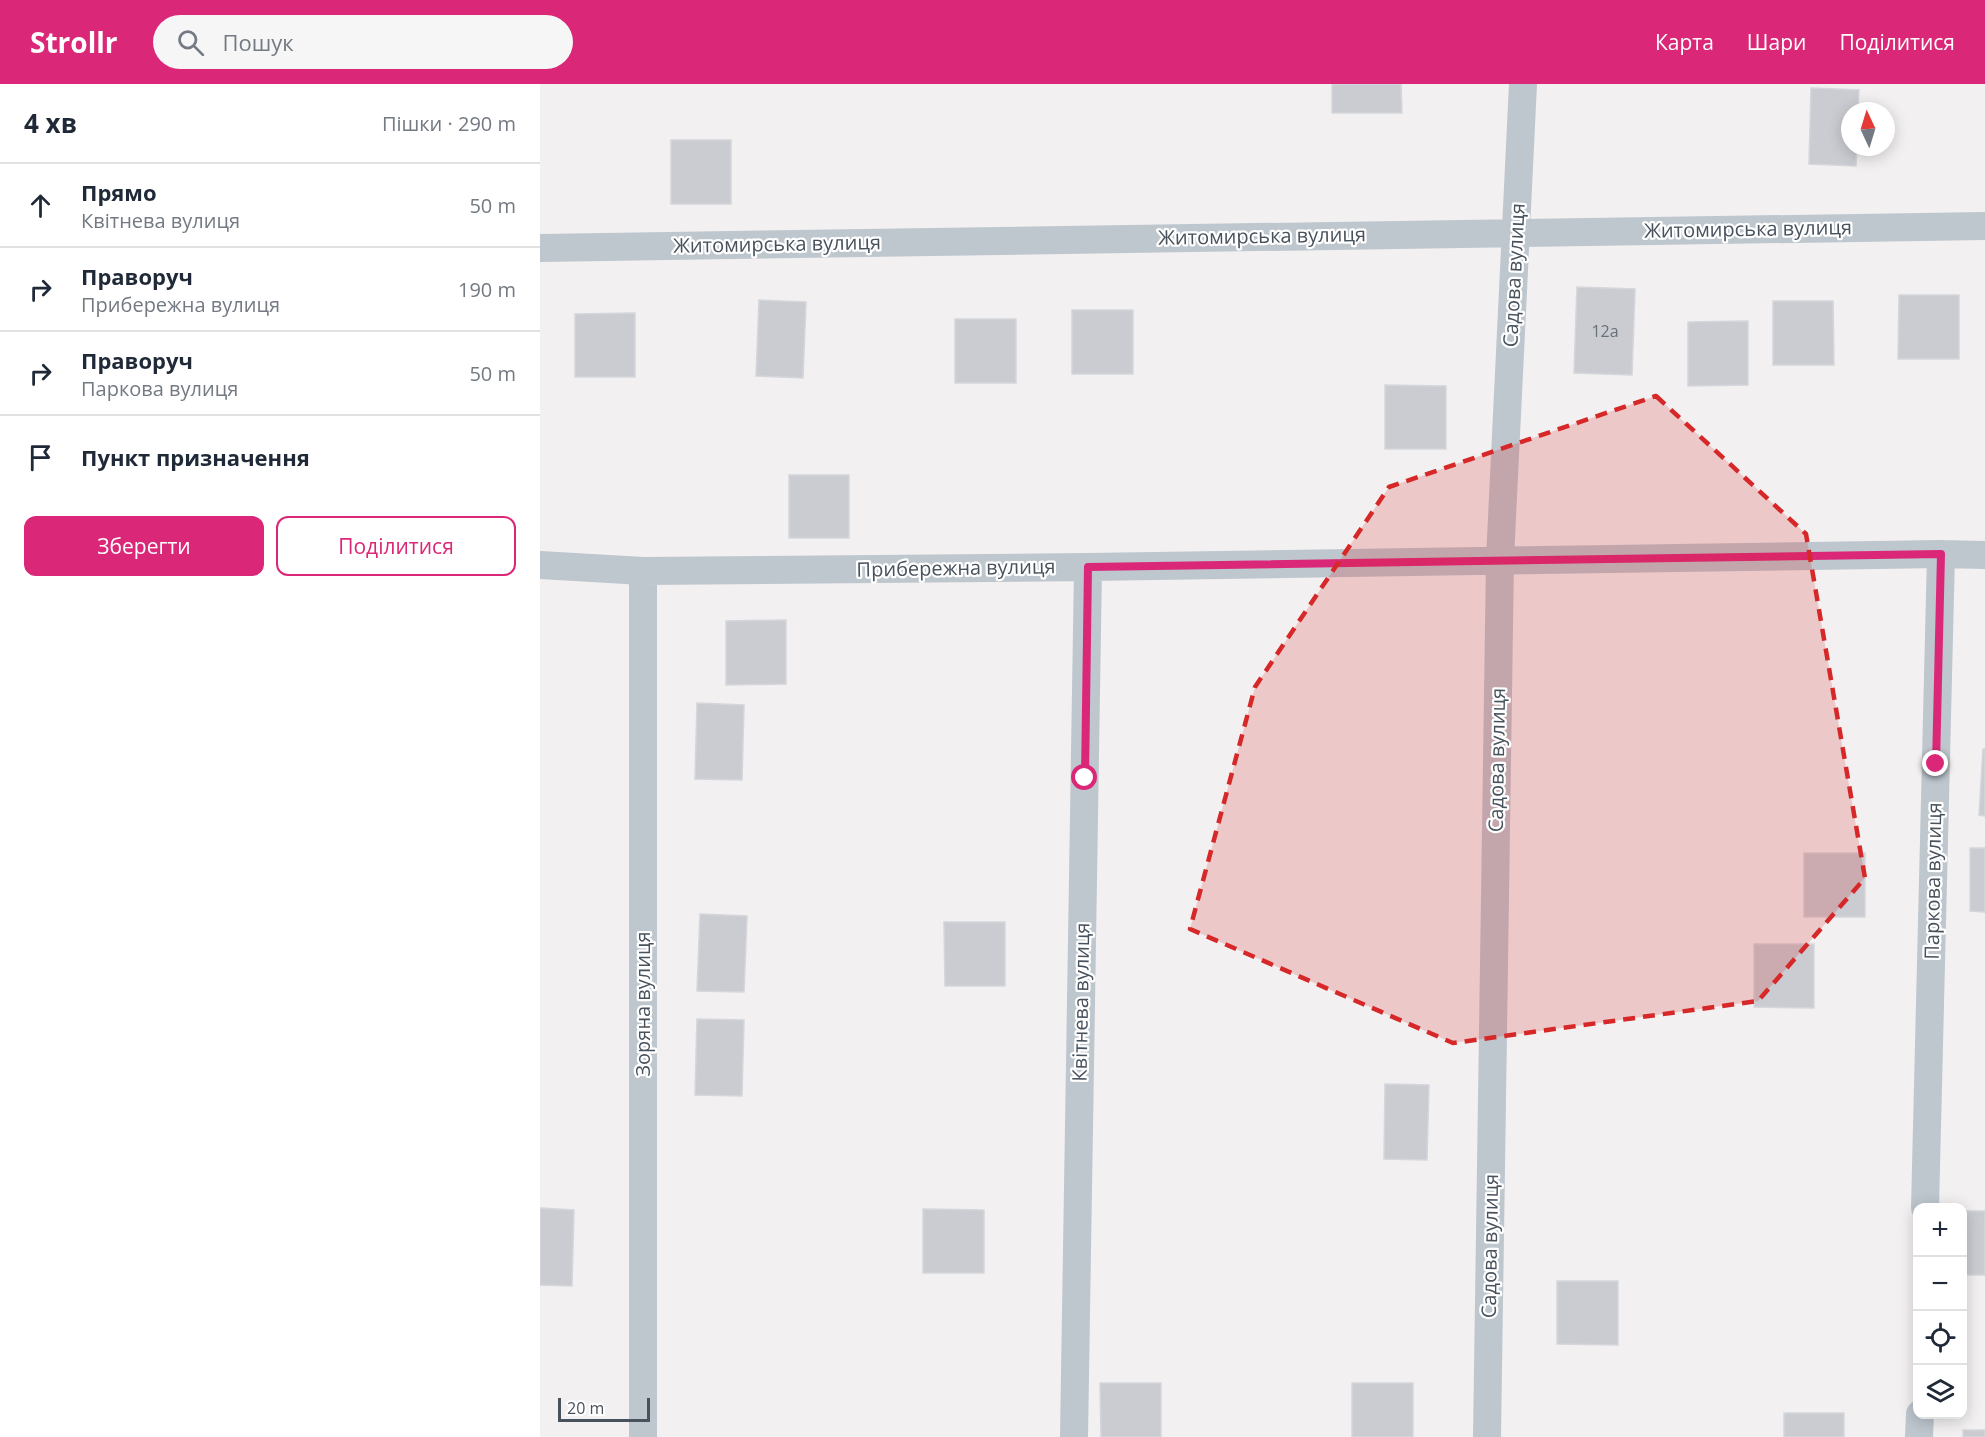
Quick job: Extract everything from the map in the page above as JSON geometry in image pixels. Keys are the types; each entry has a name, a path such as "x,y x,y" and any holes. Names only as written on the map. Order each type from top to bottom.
{"street":[{"name":"Садова вулиця","path":"1487,1437 1500,559 1523,84"},
{"name":"Житомирська вулиця","path":"540,248 1985,226"},
{"name":"Паркова вулиця","path":"1925,1203 1941,554"},
{"name":"Прибережна вулиця","path":"540,566 644,571 1985,555"},
{"name":"Квітнева вулиця","path":"1074,1437 1088,567"},
{"name":"Зоряна вулиця","path":"643,1437 644,571"},
{"path":"1919,1437 1920,1419"}],"highlighted area":[{"path":"1656,396 1806,534 1865,878 1758,1001 1453,1043 1190,929 1255,687 1389,487"}],"building":[{"path":"1332,84 1401,84 1402,113 1332,113"},
{"path":"1811,88 1859,90 1858,102 1841,102 1841,156 1857,156 1856,166 1809,164"},
{"path":"671,140 731,140 731,204 671,204"},
{"path":"1577,287 1635,289 1632,375 1574,373"},
{"path":"1899,295 1959,295 1959,359 1898,359"},
{"path":"759,300 806,302 803,378 756,376"},
{"path":"1773,301 1833,301 1834,365 1773,365"},
{"path":"1072,310 1133,310 1133,374 1072,374"},
{"path":"635,313 635,377 575,377 575,314"},
{"path":"955,319 1016,319 1016,383 955,383"},
{"path":"1748,321 1748,385 1688,386 1688,322"},
{"path":"1385,385 1446,386 1446,449 1385,449"},
{"path":"789,475 849,475 849,538 789,538"},
{"path":"786,620 786,684 726,685 726,621"},
{"path":"697,703 744,705 742,780 695,779"},
{"path":"1983,749 1985,749 1985,816 1979,815"},
{"path":"1970,848 1985,848 1985,912 1970,911"},
{"path":"1804,853 1865,853 1865,917 1804,917"},
{"path":"700,914 747,916 744,992 697,991"},
{"path":"944,922 1005,922 1005,986 945,986"},
{"path":"1754,944 1814,944 1814,1008 1754,1007"},
{"path":"697,1019 744,1020 742,1096 695,1095"},
{"path":"1385,1084 1429,1085 1427,1160 1384,1159"},
{"path":"540,1208 574,1210 572,1286 540,1285"},
{"path":"923,1209 984,1210 984,1273 923,1273"},
{"path":"1967,1211 1985,1211 1985,1275 1967,1275"},
{"path":"1557,1281 1618,1281 1618,1345 1557,1344"},
{"path":"1100,1383 1161,1383 1161,1437 1101,1437"},
{"path":"1352,1383 1413,1383 1413,1437 1352,1437"},
{"path":"1784,1413 1844,1413 1844,1437 1784,1437"},
{"path":"1963,1430 1985,1430 1985,1437 1963,1437"}],"route":[{"path":"1085,778 1088,567 1500,559 1941,554 1936,764"}]}
